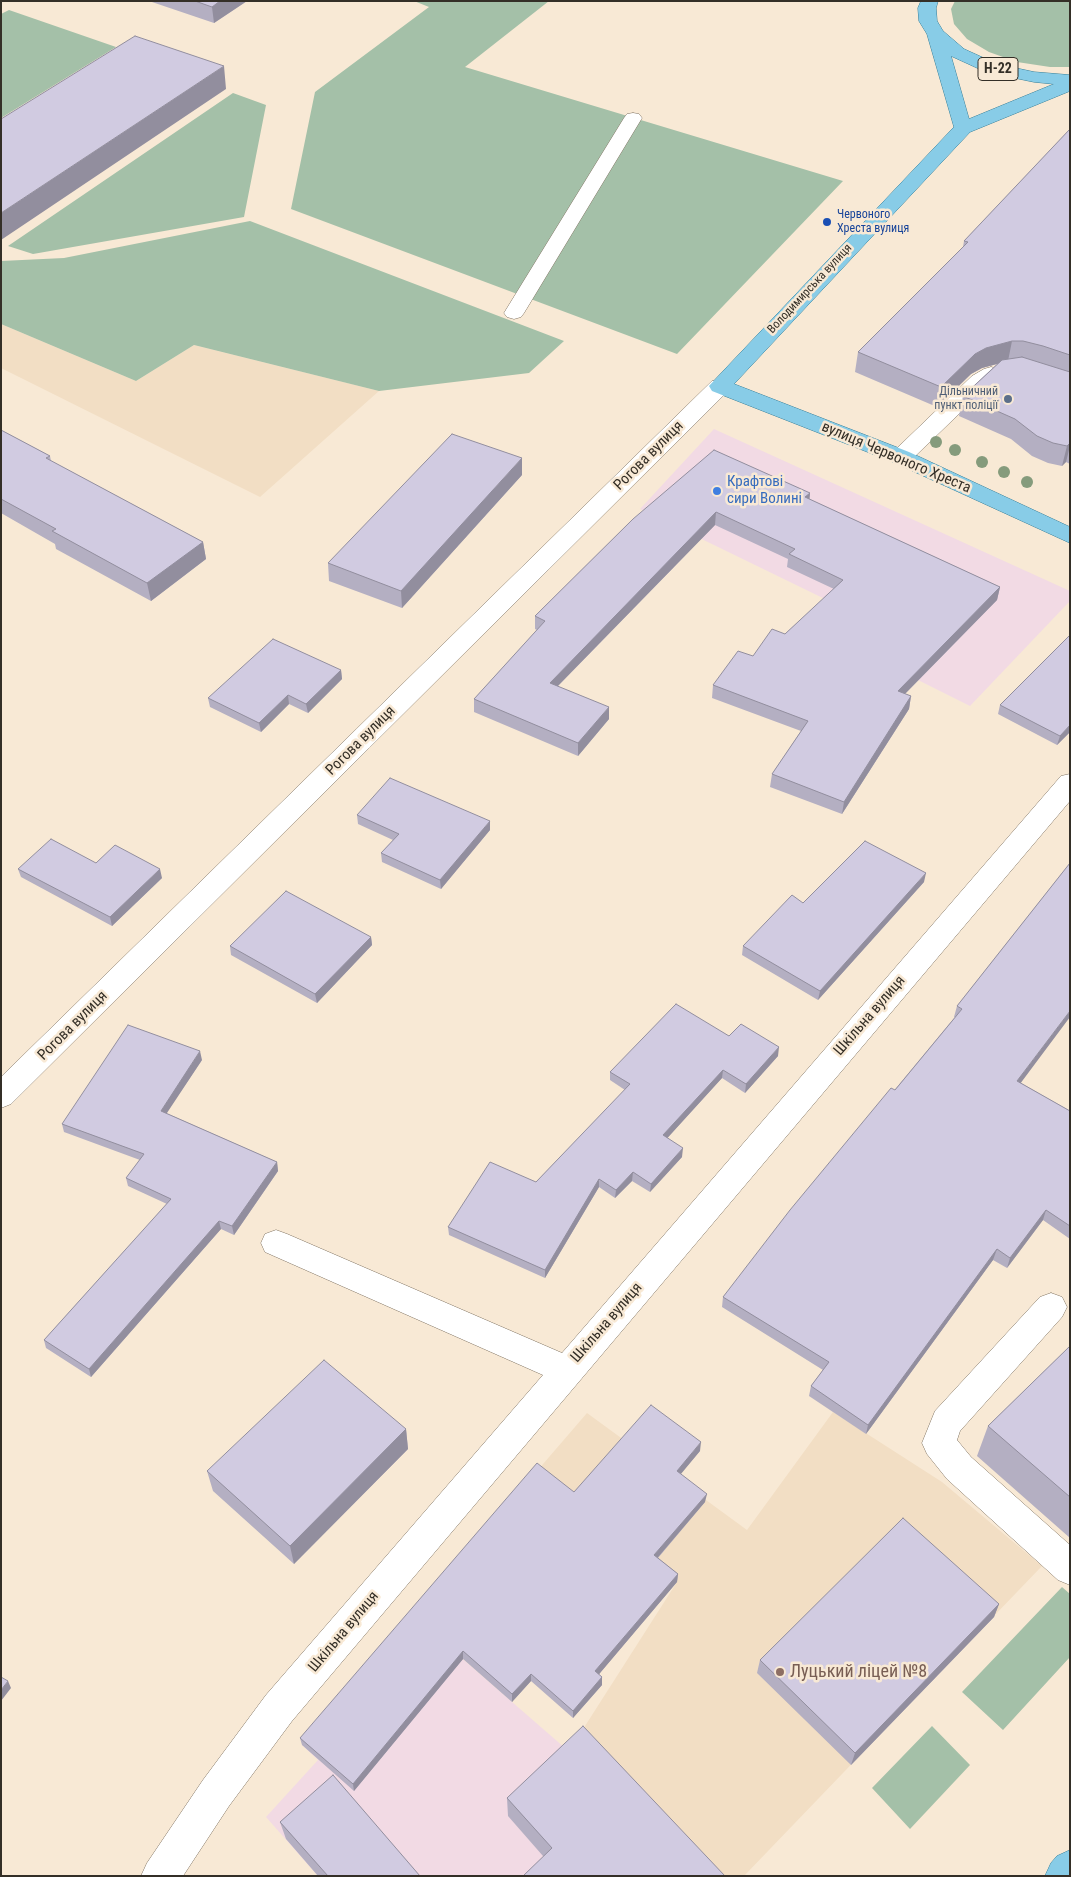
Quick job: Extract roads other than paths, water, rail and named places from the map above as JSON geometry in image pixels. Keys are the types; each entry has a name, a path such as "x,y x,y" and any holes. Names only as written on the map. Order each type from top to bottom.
{"main road":[{"name":"Н-22","path":"925,4 928,21 936,34 958,53 992,68 1034,78 1070,80"},
{"path":"936,34 963,128"},
{"name":"Володимирська вулиця","path":"720,386 963,128 1070,84"},
{"name":"вулиця Червоного Хреста","path":"720,386 901,457 1070,536"},
{"path":"1064,1876 1070,1869"}],"street":[{"path":"514,313 633,118"},
{"path":"901,457 980,381 999,370 1013,369"},
{"name":"Рогова вулиця","path":"1,1096 720,386"},
{"name":"Шкільна вулиця","path":"160,1876 216,1793 279,1708 566,1370 1070,783"},
{"path":"276,1243 566,1370"},
{"path":"1051,1307 946,1422 939,1443 959,1468 1070,1568"}],"place":[{"name":"Червоного Хреста вулиця","path":"827,222"},
{"name":"Дільничний пункт поліції","path":"1008,399"},
{"name":"Крафтові сири Волині","path":"717,491"},
{"name":"Луцький ліцей №8","path":"780,1672"}]}
